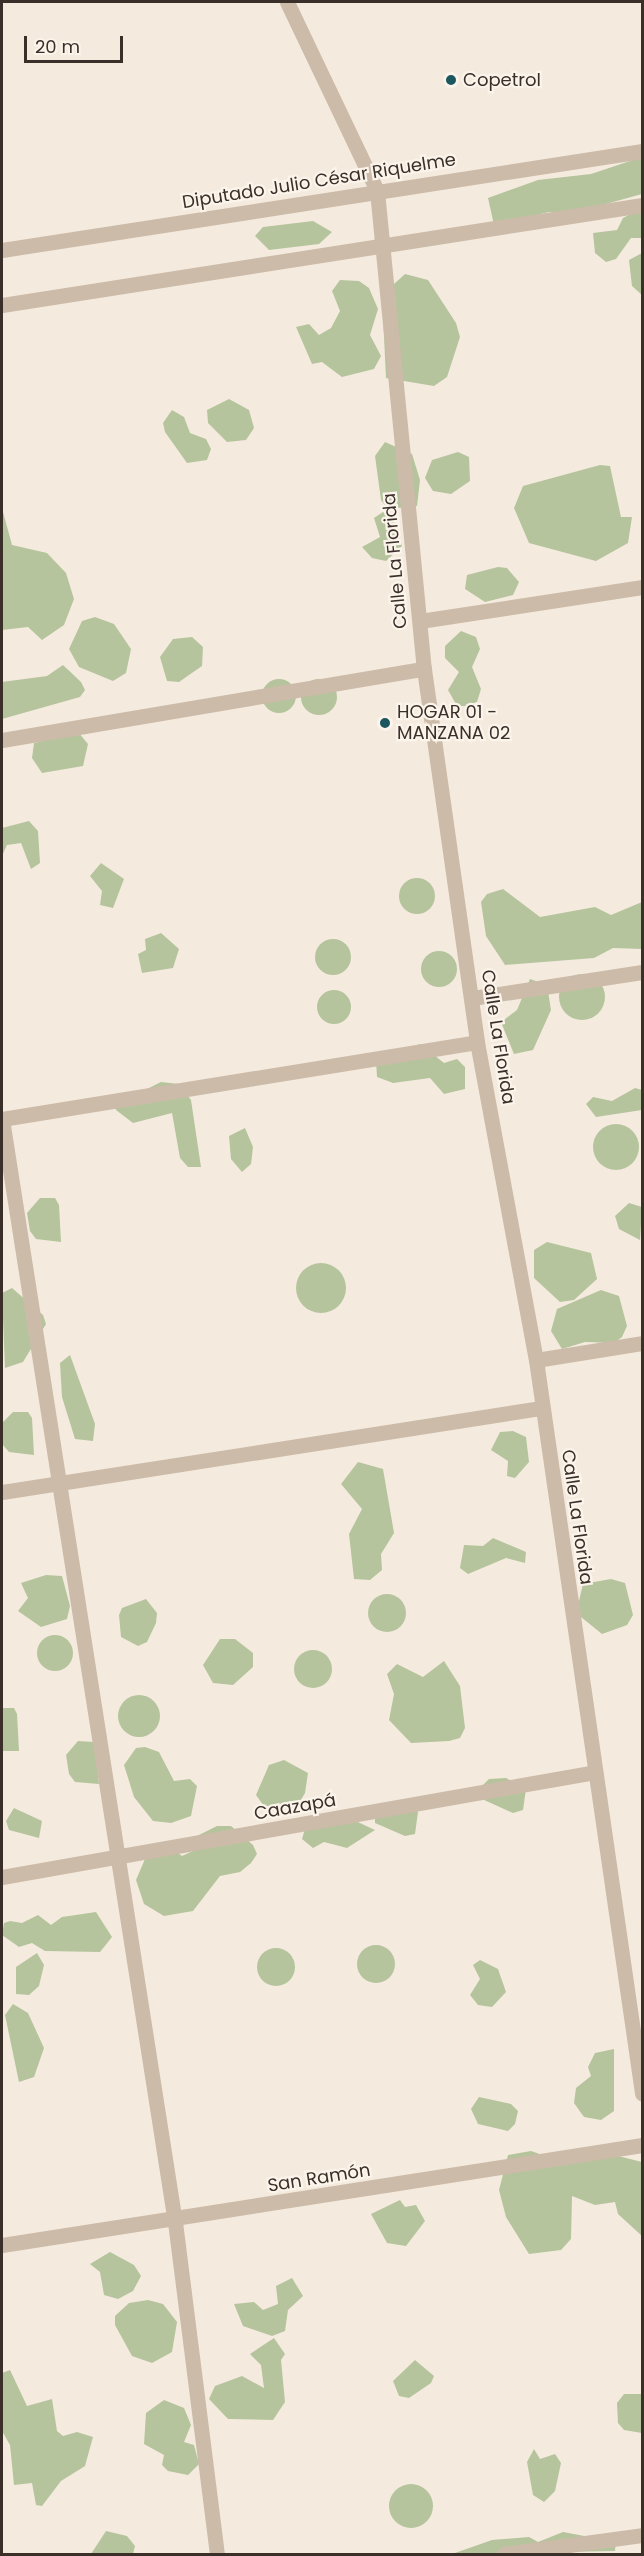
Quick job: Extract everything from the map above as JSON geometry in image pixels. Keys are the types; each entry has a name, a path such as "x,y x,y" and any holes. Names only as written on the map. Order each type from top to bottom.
{"street":[{"name":"Calle La Florida","path":"287,2 377,191 385,247 424,669 477,1042 536,1360 541,1408 595,1773 638,2028 642,2093"},
{"name":"Diputado Julio César Riquelme","path":"2,250 642,151"},
{"path":"2,304 385,247 642,205"},
{"path":"420,621 642,587"},
{"path":"2,740 424,669"},
{"path":"472,998 642,972"},
{"path":"217,2554 175,2222 56,1483 2,1119 477,1042"},
{"path":"536,1360 642,1343"},
{"path":"2,1492 541,1408"},
{"name":"Caazapá","path":"2,1877 118,1860 595,1773"},
{"name":"San Ramón","path":"2,2245 175,2222 642,2145"},
{"path":"504,2554 642,2535"}],"green space":[{"path":"642,157 642,194 577,212 549,212 494,225 488,198 538,180 591,174"},
{"path":"642,208 642,238 631,238 616,259 606,262 595,253 593,233 617,230 623,218"},
{"path":"313,221 332,232 319,244 269,250 255,236 263,227"},
{"path":"642,253 642,295 632,286 629,260"},
{"path":"405,274 428,280 456,323 460,337 447,377 434,386 386,378 382,295"},
{"path":"340,280 359,281 369,288 378,309 370,335 381,356 374,369 342,377 322,362 312,364 296,327 309,324 319,335 331,328 340,311 332,291"},
{"path":"229,399 249,410 254,428 246,440 227,442 208,423 207,410"},
{"path":"172,410 184,417 190,433 206,439 211,449 207,460 187,463 165,432 163,423"},
{"path":"385,442 412,454 420,480 417,506 388,509 381,500 375,456"},
{"path":"458,452 469,457 470,481 451,494 433,491 425,478 432,460"},
{"path":"600,465 610,466 621,517 632,517 628,543 596,561 529,543 514,508 523,486"},
{"path":"2,508 12,545 47,553 66,573 74,599 64,625 42,640 28,627 2,630"},
{"path":"383,512 397,525 402,546 386,561 372,558 362,547 380,537 374,518"},
{"path":"498,567 507,568 519,582 513,595 485,602 465,589 467,575"},
{"path":"95,617 114,624 131,649 126,673 113,681 79,667 69,649 82,621"},
{"path":"461,631 476,637 480,649 472,667 481,689 477,702 466,706 457,706 448,690 459,672 445,658 445,646"},
{"path":"192,637 203,647 202,666 179,682 167,681 160,657 173,639"},
{"path":"63,665 81,682 85,690 80,697 2,719 2,682 47,676"},
{"path":"279,679 291,684 296,696 291,708 279,713 267,708 262,696 267,684"},
{"path":"319,679 332,684 337,697 332,710 319,715 306,710 301,697 306,684"},
{"path":"78,732 88,744 83,766 42,773 32,758 34,743"},
{"path":"29,821 38,831 40,863 31,869 21,843 7,845 2,856 2,828"},
{"path":"101,863 124,879 113,908 100,905 102,891 90,876"},
{"path":"417,878 430,883 435,896 430,909 417,914 404,909 399,896 404,883"},
{"path":"503,889 540,917 595,907 611,915 642,902 642,949 613,948 594,958 505,965 486,936 481,902 487,894"},
{"path":"161,933 179,949 173,968 142,973 138,954 146,950 145,939"},
{"path":"333,939 346,944 351,957 346,970 333,975 320,970 315,957 320,944"},
{"path":"439,951 452,956 457,969 452,982 439,987 426,982 421,969 426,956"},
{"path":"582,974 598,981 605,997 598,1013 582,1020 566,1013 559,997 566,981"},
{"path":"530,979 547,985 551,1010 533,1050 514,1054 501,1022 517,1010"},
{"path":"334,990 346,995 351,1007 346,1019 334,1024 322,1019 317,1007 322,995"},
{"path":"420,1044 444,1063 457,1059 465,1067 465,1089 444,1094 430,1078 393,1083 377,1077 376,1061"},
{"path":"161,1082 179,1084 191,1100 201,1167 188,1167 180,1158 172,1113 133,1123 116,1110 115,1105"},
{"path":"635,1088 642,1090 642,1110 596,1117 586,1104 593,1097 612,1101"},
{"path":"616,1124 632,1131 639,1147 632,1163 616,1170 600,1163 593,1147 600,1131"},
{"path":"245,1128 253,1147 251,1164 242,1172 231,1159 229,1136"},
{"path":"40,1198 55,1198 59,1205 61,1242 36,1239 30,1231 27,1213"},
{"path":"629,1203 642,1207 640,1240 619,1229 615,1216"},
{"path":"547,1242 591,1253 597,1279 574,1300 560,1302 534,1278 534,1250"},
{"path":"321,1263 339,1270 346,1288 339,1306 321,1313 303,1306 296,1288 303,1270"},
{"path":"12,1288 43,1315 46,1324 23,1362 5,1368 2,1293"},
{"path":"601,1290 619,1296 627,1326 622,1337 614,1343 585,1342 562,1349 551,1331 557,1309"},
{"path":"70,1355 95,1424 93,1441 75,1439 62,1397 60,1363"},
{"path":"13,1412 28,1412 32,1418 34,1455 9,1452 3,1445 2,1423"},
{"path":"513,1431 526,1437 529,1462 515,1478 507,1476 508,1461 491,1450 500,1432"},
{"path":"358,1462 383,1469 394,1533 381,1554 382,1570 370,1580 354,1579 349,1534 362,1509 341,1484"},
{"path":"493,1538 526,1552 525,1563 506,1558 468,1574 460,1568 464,1545 483,1546"},
{"path":"46,1575 62,1576 70,1606 67,1619 41,1627 18,1611 28,1598 21,1583"},
{"path":"611,1579 625,1583 633,1615 627,1625 602,1634 581,1617 578,1605 583,1584"},
{"path":"387,1594 400,1600 406,1613 400,1626 387,1632 374,1626 368,1613 374,1600"},
{"path":"146,1599 157,1613 156,1623 147,1642 138,1646 121,1637 119,1615 122,1608"},
{"path":"55,1635 68,1640 73,1653 68,1666 55,1671 42,1666 37,1653 42,1640"},
{"path":"220,1639 235,1639 253,1653 253,1667 233,1685 213,1683 203,1665"},
{"path":"313,1650 326,1656 332,1669 326,1682 313,1688 300,1682 294,1669 300,1656"},
{"path":"444,1661 460,1686 465,1728 460,1738 449,1741 411,1743 389,1720 394,1694 387,1674 397,1664 423,1677"},
{"path":"139,1695 147,1696 154,1701 159,1708 159,1724 154,1731 147,1736 139,1737 131,1736 124,1731 119,1724 118,1716 119,1708 124,1701 131,1696"},
{"path":"2,1708 14,1708 17,1714 19,1751 2,1751"},
{"path":"78,1741 94,1742 99,1784 75,1782 69,1774 66,1755"},
{"path":"145,1747 159,1752 174,1781 190,1779 197,1786 191,1816 171,1823 153,1821 134,1797 124,1765 136,1748"},
{"path":"284,1760 308,1773 305,1793 296,1808 264,1806 256,1795 269,1765"},
{"path":"506,1778 526,1789 523,1810 513,1813 482,1799 482,1786 489,1779"},
{"path":"399,1802 418,1812 415,1834 405,1836 375,1823 375,1816"},
{"path":"14,1808 42,1821 39,1838 9,1830 6,1821"},
{"path":"347,1817 375,1830 347,1848 324,1842 313,1848 302,1839 307,1822"},
{"path":"217,1826 231,1826 253,1845 257,1854 251,1863 240,1872 220,1876 193,1911 164,1916 144,1904 136,1880 151,1845 166,1845 182,1856 193,1851 197,1836"},
{"path":"96,1912 112,1937 100,1952 45,1951 32,1943 19,1947 2,1935 4,1923 10,1921 22,1923 38,1915 51,1925 62,1917"},
{"path":"376,1945 389,1951 395,1964 389,1977 376,1983 363,1977 357,1964 363,1951"},
{"path":"276,1948 289,1954 295,1967 289,1980 276,1986 263,1980 257,1967 263,1954"},
{"path":"37,1953 44,1965 39,1986 29,1995 16,1994 16,1967"},
{"path":"480,1960 498,1969 506,1992 492,2007 478,2005 470,1995 480,1979 473,1965"},
{"path":"13,2004 28,2013 44,2048 34,2077 19,2082 5,2015"},
{"path":"614,2049 614,2111 601,2120 584,2117 574,2103 576,2088 591,2076 588,2067 595,2053"},
{"path":"479,2097 511,2104 518,2111 515,2124 508,2131 478,2124 471,2109"},
{"path":"531,2151 565,2163 618,2156 642,2162 642,2236 618,2214 615,2202 595,2205 572,2196 571,2239 561,2250 529,2254 506,2217 499,2190 508,2155"},
{"path":"400,2200 405,2207 416,2205 425,2221 406,2246 387,2243 371,2214"},
{"path":"110,2252 134,2265 141,2276 133,2291 118,2299 104,2295 100,2272 90,2264"},
{"path":"292,2278 303,2296 288,2310 285,2331 272,2336 243,2326 234,2304 254,2302 263,2310 278,2304 276,2286"},
{"path":"148,2300 163,2304 177,2322 172,2352 152,2363 132,2356 115,2325 115,2316 129,2303"},
{"path":"274,2338 285,2354 281,2360 285,2402 273,2420 228,2419 209,2399 215,2386 242,2376 264,2388 261,2365 250,2354"},
{"path":"415,2360 434,2376 431,2383 409,2398 399,2396 393,2381"},
{"path":"10,2370 27,2406 52,2399 57,2431 63,2436 77,2432 93,2437 85,2466 61,2481 42,2506 36,2505 32,2483 14,2485 10,2445 2,2431 2,2373"},
{"path":"624,2394 642,2394 642,2433 624,2430 618,2423 617,2403"},
{"path":"164,2400 184,2408 191,2425 184,2442 194,2445 199,2464 188,2475 168,2471 162,2465 164,2455 144,2444 146,2413"},
{"path":"534,2449 540,2459 555,2454 561,2463 555,2491 544,2502 533,2495 527,2462"},
{"path":"411,2484 426,2491 433,2506 426,2521 411,2528 396,2521 389,2506 396,2491"},
{"path":"106,2531 127,2536 135,2546 133,2554 91,2554"},
{"path":"563,2532 616,2542 615,2551 452,2554 492,2540 529,2537 538,2542"}],"place":[{"name":"Copetrol","path":"451,80"},
{"name":"HOGAR 01 - MANZANA 02","path":"385,723"}]}
